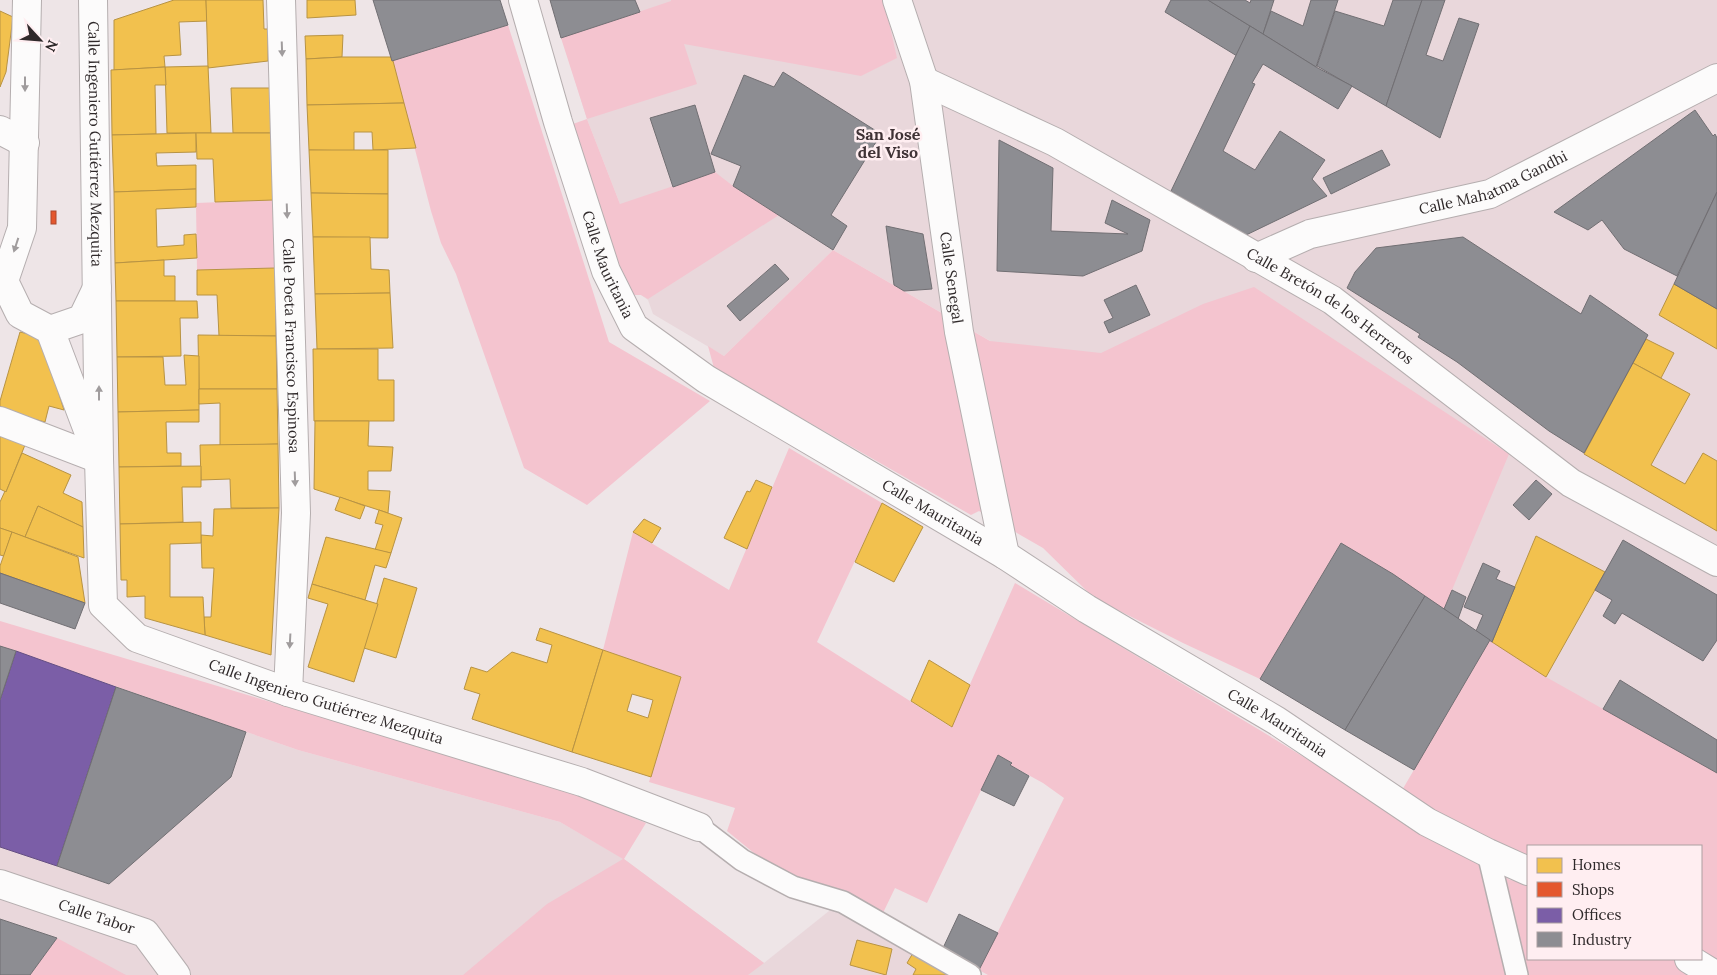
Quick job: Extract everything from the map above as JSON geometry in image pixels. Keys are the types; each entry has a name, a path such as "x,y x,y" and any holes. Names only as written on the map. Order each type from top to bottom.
{"street":[{"path":"27,0 22,228 1,286 20,314 50,330"},
{"name":"Calle Ingeniero Gutiérrez Mezquita","path":"93,0 99,459 103,605 137,638 288,692 582,782 699,827"},
{"name":"Calle Poeta Francisco Espinosa","path":"281,0 296,513 288,692"},
{"name":"Calle Mauritania","path":"523,0 558,122 606,271 634,327 706,379 1005,555 1087,609 1276,721 1427,822 1527,871"},
{"name":"Calle Senegal","path":"898,0 924,81 959,332 1005,555"},
{"name":"Calle Mahatma Gandhi","path":"1256,258 1310,234 1490,194 1717,78"},
{"name":"Calle Bretón de los Herreros","path":"924,81 1055,142 1332,300 1571,483 1717,562"},
{"path":"0,130 25,143"},
{"name":"Calle Ingeniero Gutiérrez Mezquita","path":"98,288 82,319 50,330 99,459"},
{"path":"0,421 99,459"},
{"name":"Calle Tabor","path":"0,884 144,933 176,975"},
{"path":"1691,960 1715,975"}],"lane":[{"path":"699,827 742,860 793,887 843,902 970,975"},
{"path":"1488,853 1517,975"}],"shaded area":[{"path":"550,0 1717,0 1717,952 1702,845 1414,770 1260,679 1340,543 833,250 724,356 653,314 648,300 641,295 620,204 587,119"},
{"path":"671,0 884,0 897,58 861,76 684,44 697,84 587,119 561,38"},
{"path":"508,25 609,342 710,401 587,505 524,468 456,274 441,243 392,61"},
{"path":"587,119 620,204 715,172 733,186 779,215 648,299 641,295 629,295 598,212 570,125"},
{"path":"273,200 275,268 197,270 196,203"},
{"path":"833,250 990,341 1101,353 1203,304 1254,287 1509,454 1444,609 1393,574 1341,543 1260,679 1094,598 1043,548 979,511 971,515 714,368 708,346 724,356"},
{"path":"789,448 882,503 817,642 951,727 1015,583 1510,880 1527,882 1527,960 1674,960 1697,975 988,975 979,970 1064,798 1043,783 1010,765 1011,762 998,755 927,903 895,888 882,915 765,862 727,831 735,808 649,782 681,677 603,650 633,532 729,590"},
{"path":"0,621 572,792 646,823 624,859 764,963 748,975 463,975 547,904 623,859 560,822 298,750 0,646"},
{"path":"1490,640 1546,677 1717,773 1717,967 1702,958 1702,845 1527,845 1527,861 1401,792"},
{"path":"0,646 298,750 560,822 624,859 764,963 834,907 952,975 0,975"},
{"path":"57,938 126,975 30,975"}],"building: Homes":[{"path":"174,0 206,0 207,21 179,22 181,55 164,56 165,67 114,70 114,20"},
{"path":"206,0 263,0 264,29 268,29 268,61 208,68"},
{"path":"307,0 355,0 356,15 307,18"},
{"path":"0,11 13,17 6,72 0,87"},
{"path":"343,35 342,57 306,59 305,36"},
{"path":"392,57 404,103 307,105 306,59"},
{"path":"208,66 211,133 167,133 165,67"},
{"path":"165,67 166,85 155,85 156,134 112,135 111,70"},
{"path":"231,88 270,88 272,133 233,133"},
{"path":"404,103 416,148 373,150 372,132 354,132 354,151 309,150 307,105"},
{"path":"196,133 196,152 156,153 157,166 196,165 196,189 114,192 112,135"},
{"path":"196,133 272,133 273,200 215,202 213,159 197,159"},
{"path":"309,150 388,150 388,194 311,193"},
{"path":"196,189 196,207 156,209 157,247 184,245 184,235 196,234 197,258 115,263 114,192"},
{"path":"311,193 388,194 388,238 313,237"},
{"path":"313,237 370,237 371,269 389,270 390,293 315,294"},
{"path":"164,260 164,276 175,276 175,301 116,301 115,263"},
{"path":"275,268 276,336 219,336 217,295 197,295 197,270"},
{"path":"1674,284 1717,309 1717,349 1659,315"},
{"path":"390,293 393,348 317,349 315,294"},
{"path":"116,301 197,301 198,318 180,318 181,356 117,357"},
{"path":"20,332 41,337 64,410 49,406 45,422 0,410 0,401"},
{"path":"198,335 276,336 277,389 199,389"},
{"path":"1646,339 1674,353 1661,378 1633,363"},
{"path":"313,349 378,349 378,380 394,380 394,421 314,421"},
{"path":"184,355 199,356 199,410 118,412 117,357 163,357 165,385 186,385"},
{"path":"1633,363 1690,394 1651,465 1685,484 1703,453 1717,461 1717,531 1584,454"},
{"path":"199,389 277,389 278,444 220,446 220,403 199,404"},
{"path":"199,410 199,422 166,422 167,453 181,453 181,466 119,467 118,412"},
{"path":"315,421 369,421 368,446 393,447 391,471 368,471 368,490 390,491 388,513 314,489"},
{"path":"0,435 25,445 6,492 0,489"},
{"path":"278,444 279,508 231,508 230,479 201,480 200,445"},
{"path":"22,453 71,475 63,493 82,502 83,527 38,506 25,537 0,528 0,502"},
{"path":"201,466 201,487 182,487 183,522 120,524 119,467"},
{"path":"756,480 772,487 747,549 724,538 747,491 750,492"},
{"path":"340,497 365,506 360,519 335,510"},
{"path":"882,503 923,527 894,582 855,562"},
{"path":"38,506 83,527 84,558 25,537"},
{"path":"279,508 271,655 205,635 204,617 211,617 214,568 202,568 201,535 213,536 214,509"},
{"path":"379,510 402,518 391,553 375,550 383,525 375,523"},
{"path":"644,519 661,528 652,543 633,532"},
{"path":"201,522 201,543 170,544 170,597 203,597 205,635 145,618 145,596 127,597 127,580 121,580 120,524"},
{"path":"0,528 12,532 4,556 0,555"},
{"path":"12,532 78,557 85,603 0,573 0,566"},
{"path":"1536,536 1605,572 1546,677 1492,642"},
{"path":"326,537 391,553 386,568 375,565 365,600 312,584"},
{"path":"384,578 417,588 396,658 364,648"},
{"path":"312,584 378,604 354,682 308,667 328,604 308,598"},
{"path":"540,628 603,650 572,752 472,719 480,694 464,689 471,667 487,672 512,652 547,663 552,645 536,640"},
{"path":"603,650 681,677 651,777 572,752","holes":["632,694 653,700 648,718 627,711"]},
{"path":"929,660 970,685 952,727 911,701"},
{"path":"857,940 892,949 886,975 850,965"},
{"path":"913,953 952,975 913,975 916,969 907,963"}],"building: Shops":[{"path":"51,211 56,211 56,224 51,224"}],"building: Offices":[{"path":"16,651 116,687 57,866 0,847 0,700"}],"building: Industry":[{"path":"373,0 500,0 508,25 392,61"},
{"path":"550,0 635,0 640,12 561,38"},
{"path":"1171,0 1208,0 1250,26 1237,56 1165,12"},
{"path":"1208,0 1245,0 1250,3 1251,0 1274,0 1263,34"},
{"path":"1311,0 1338,0 1316,67 1263,34 1271,11 1303,26"},
{"path":"1393,0 1422,0 1386,106 1317,66 1335,11 1384,26"},
{"path":"1422,0 1445,0 1426,55 1443,61 1459,18 1479,24 1440,138 1386,106"},
{"path":"1250,26 1316,67 1352,86 1338,109 1263,64 1252,83 1255,84 1223,151 1255,170 1280,131 1325,160 1312,179 1327,196 1244,236 1171,191"},
{"path":"783,72 881,134 831,215 847,226 833,250 733,186 741,166 711,154 744,75 774,87"},
{"path":"695,105 715,172 673,187 650,118"},
{"path":"1695,110 1713,136 1715,134 1717,138 1717,192 1677,276 1624,249 1602,220 1588,230 1554,212"},
{"path":"999,140 1053,168 1051,231 1128,234 1105,223 1112,200 1150,220 1142,251 1083,276 997,271"},
{"path":"1382,150 1390,165 1331,194 1323,178"},
{"path":"1717,192 1717,309 1674,284"},
{"path":"886,226 923,234 932,289 904,291 894,285"},
{"path":"1463,237 1581,314 1590,295 1648,335 1584,453 1549,431 1457,362 1418,337 1420,334 1347,288 1355,272 1376,248"},
{"path":"775,264 789,279 740,321 727,306"},
{"path":"1136,285 1150,315 1109,333 1104,322 1113,318 1104,300"},
{"path":"1536,480 1552,494 1529,520 1513,505"},
{"path":"1623,540 1717,595 1717,640 1703,661 1622,613 1615,624 1603,616 1612,600 1595,590"},
{"path":"1341,543 1393,574 1425,596 1345,730 1260,679"},
{"path":"1483,563 1500,571 1496,579 1515,587 1492,642 1476,631 1483,615 1464,607"},
{"path":"0,573 85,603 75,629 0,603"},
{"path":"1452,590 1466,597 1458,619 1444,609"},
{"path":"1425,596 1490,640 1414,770 1345,730"},
{"path":"0,646 16,651 0,700"},
{"path":"1620,680 1717,740 1717,773 1603,709"},
{"path":"116,687 246,732 231,777 109,884 57,866"},
{"path":"998,755 1012,763 1010,765 1029,776 1014,806 981,790"},
{"path":"959,914 998,933 979,970 943,948"},
{"path":"0,919 57,938 30,975 0,975"}],"district":[{"name":"San José del Viso","path":"888,143"}]}
